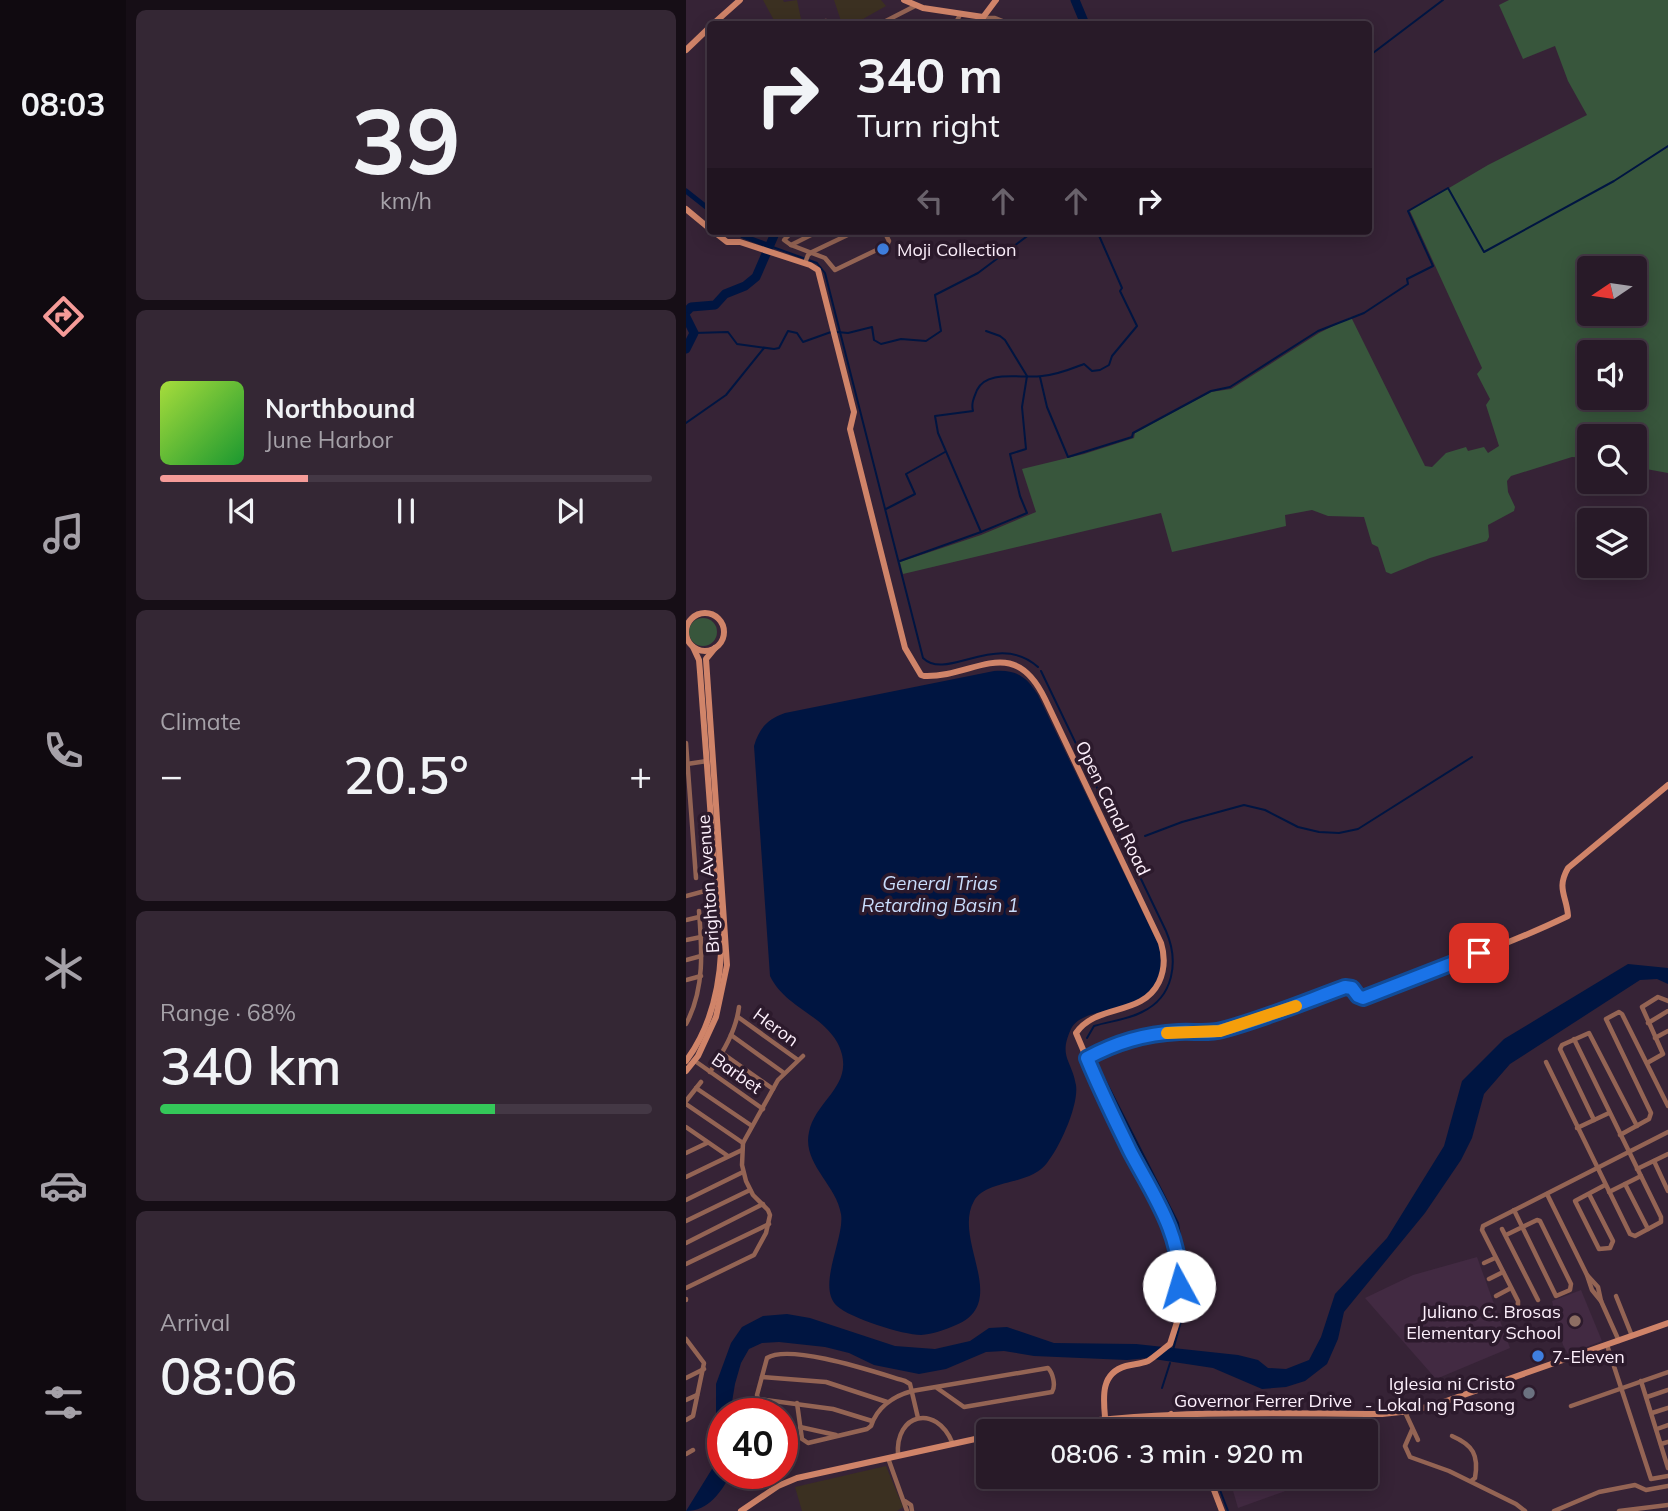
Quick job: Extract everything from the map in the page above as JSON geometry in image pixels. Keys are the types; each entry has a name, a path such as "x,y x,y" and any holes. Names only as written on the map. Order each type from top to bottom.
{"street":[{"path":"717,21 740,0"},
{"path":"905,0 915,6 1002,21"},
{"path":"980,21 996,0"},
{"path":"891,21 915,6"},
{"path":"957,21 960,15"},
{"path":"686,50 707,31"},
{"path":"686,209 707,226"},
{"path":"718,235 727,242 740,242 805,263 812,252 848,235"},
{"path":"789,235 783,240 828,260 836,270 887,245 889,241 886,235"},
{"path":"791,245 811,235"},
{"name":"Open Canal Road","path":"805,263 817,268 822,280 854,412 850,429 905,648 921,675 930,676 1000,662 1018,667 1032,676 1163,951 1164,964 1160,980 1153,992 1136,1005 1097,1016 1086,1022 1081,1031 1083,1050 1107,1106 1173,1236 1179,1280 1179,1316 1169,1345 1150,1360 1122,1367 1111,1374 1104,1389 1105,1417"},
{"path":"706,613 716,617 723,626 723,634 715,648 704,651 690,644 686,629 691,619 706,613"},
{"name":"Brighton Avenue","path":"686,1071 695,1061 716,1017 726,975 727,956 699,660 690,644"},
{"name":"Brighton Avenue","path":"686,1061 703,1034 711,1013 721,953 720,888 706,659 715,648"},
{"path":"686,743 688,807 696,878"},
{"path":"687,764 707,761"},
{"path":"1087,1058 1108,1046 1142,1037 1220,1031 1345,987 1352,988 1363,998 1521,938 1568,916 1561,891 1568,868 1668,785"},
{"path":"686,829 692,828"},
{"path":"686,850 694,848"},
{"path":"686,870 695,868"},
{"path":"686,896 720,888"},
{"path":"686,1024 701,976 699,911"},
{"path":"686,920 699,917"},
{"path":"686,940 701,937"},
{"path":"686,960 701,956"},
{"path":"686,980 701,976"},
{"path":"1647,1063 1665,1053 1655,1038 1642,1007 1658,997 1668,1001"},
{"path":"710,1072 731,1035 739,1007"},
{"path":"1648,1023 1668,1011"},
{"path":"1620,1135 1649,1119 1651,1113 1606,1019 1619,1012 1622,1014 1665,1093 1668,1106"},
{"name":"Heron","path":"738,1017 801,1058 784,1073"},
{"path":"1655,1038 1668,1031"},
{"path":"1594,1120 1560,1049 1562,1045 1586,1033 1591,1034 1637,1126"},
{"path":"686,1288 754,1255 769,1224 770,1215 750,1190 743,1172 742,1150 752,1126 784,1073 731,1035"},
{"path":"1546,1062 1630,1234 1635,1236 1661,1222 1661,1217 1574,1039"},
{"path":"722,1053 773,1088"},
{"name":"Barbet","path":"695,1061 763,1108"},
{"path":"701,1082 686,1102 743,1143"},
{"path":"696,1088 752,1126"},
{"path":"1577,1128 1609,1113"},
{"path":"687,1130 727,1156"},
{"path":"1506,1310 1518,1303 1482,1228 1668,1132"},
{"path":"686,1153 708,1143"},
{"path":"686,1177 742,1150"},
{"path":"1637,1169 1668,1154"},
{"path":"1654,1161 1668,1191"},
{"path":"686,1199 743,1172"},
{"path":"1609,1192 1641,1176"},
{"path":"1625,1184 1648,1229"},
{"path":"1589,1194 1613,1241 1611,1248 1599,1249 1573,1199 1605,1185"},
{"path":"686,1221 750,1190"},
{"path":"1547,1194 1587,1275 1598,1287 1601,1301 1619,1341"},
{"path":"686,1243 763,1204"},
{"path":"1506,1235 1522,1227 1540,1221 1571,1284 1570,1290 1556,1296 1522,1227 1514,1210"},
{"path":"686,1264 769,1224"},
{"path":"1503,1229 1538,1300"},
{"path":"1484,1264 1496,1258"},
{"path":"1489,1279 1503,1272"},
{"path":"1496,1296 1511,1288"},
{"path":"1616,1296 1632,1336"},
{"name":"Governor Ferrer Drive","path":"1092,1419 1171,1414 1405,1412 1472,1393 1668,1323"},
{"path":"686,1339 703,1361 704,1369 693,1416 686,1420"},
{"path":"1607,1345 1651,1479 1668,1476"},
{"path":"686,1356 695,1351"},
{"path":"758,1398 769,1355 803,1355 834,1360 905,1381 910,1384 918,1418"},
{"path":"798,1411 804,1442 867,1429 887,1402 912,1391 1048,1368 1052,1372 1055,1387 1052,1392 964,1407 937,1388"},
{"path":"686,1378 704,1369"},
{"path":"1571,1406 1668,1372"},
{"path":"762,1377 826,1382 887,1402"},
{"path":"1641,1381 1668,1468"},
{"path":"1647,1397 1668,1390"},
{"path":"686,1400 697,1395"},
{"path":"798,1403 833,1409 872,1421"},
{"path":"1652,1413 1668,1408"},
{"path":"1405,1412 1418,1440"},
{"path":"1171,1414 1174,1419"},
{"path":"898,1455 897,1440 904,1426 918,1418 933,1419 946,1428 952,1442"},
{"path":"1657,1429 1668,1425"},
{"path":"800,1427 836,1435"},
{"path":"1412,1430 1405,1446 1410,1457 1470,1482 1525,1511"},
{"path":"1452,1436 1472,1448 1476,1473 1470,1482"},
{"path":"741,1511 778,1486 797,1478 976,1438"},
{"path":"1661,1444 1668,1442"},
{"path":"686,1454 693,1450"},
{"path":"887,1457 905,1501 911,1505 910,1511"},
{"path":"1554,1511 1599,1492 1633,1485 1646,1490 1668,1486"},
{"path":"1214,1489 1222,1511"},
{"path":"1619,1511 1668,1505"}],"shaded area":[{"path":"763,0 797,0 801,19 774,21"},
{"path":"834,0 881,0 886,6 859,21 841,21"},
{"path":"1477,1257 1510,1348 1436,1379 1365,1298 1413,1275"},
{"name":"Juliano C. Brosas Elementary School","path":"1581,1290 1602,1341 1568,1354 1563,1345 1552,1301"},
{"path":"886,1466 903,1507 897,1511 802,1511 796,1489"},
{"path":"1232,1489 1291,1489 1238,1508"}],"green space":[{"path":"1509,0 1668,0 1668,473 1647,469 1647,424 1577,424 1577,457 1511,476 1507,481 1514,511 1488,525 1487,541 1430,558 1391,574 1386,572 1378,547 1372,544 1364,517 1328,516 1312,510 1285,515 1286,526 1172,552 1161,513 903,574 900,562 981,535 1036,512 1022,469 1134,438 1135,433 1211,392 1231,389 1319,333 1351,317 1425,466 1432,467 1446,453 1466,447 1468,451 1484,447 1488,453 1499,446 1486,405 1490,399 1477,374 1482,368 1410,211 1488,165 1587,115 1568,81 1555,46 1523,59 1499,5"},
{"path":"703,618 713,622 717,632 713,642 703,646 693,642 689,632 693,622"}],"water":[{"name":"General Trias Retarding Basin 1","path":"994,671 1015,673 1030,683 1038,695 1159,946 1160,971 1154,988 1142,998 1093,1014 1080,1020 1071,1029 1066,1052 1076,1093 1068,1126 1047,1163 1039,1170 1030,1176 988,1189 974,1201 969,1217 980,1286 979,1301 972,1315 956,1325 921,1335 902,1332 853,1316 837,1306 831,1298 830,1275 841,1214 833,1193 810,1154 808,1143 813,1120 840,1080 842,1057 830,1032 784,995 770,976 754,746 765,725 785,713"},
{"path":"1628,964 1668,968 1668,984 1657,979 1640,980 1510,1064 1484,1094 1472,1138 1461,1160 1425,1213 1344,1312 1338,1339 1327,1364 1305,1381 1286,1387 1262,1389 1213,1368 1147,1358 1127,1360 1034,1356 1004,1351 986,1352 946,1369 919,1374 874,1365 849,1353 825,1347 779,1342 762,1343 749,1349 741,1363 733,1398 716,1398 716,1384 731,1343 742,1327 763,1316 787,1314 810,1318 895,1346 935,1349 970,1341 989,1328 1007,1327 1054,1343 1136,1344 1238,1355 1258,1360 1268,1368 1286,1369 1309,1360 1321,1337 1335,1294 1387,1238 1444,1146 1462,1081 1504,1039"},
{"path":"707,1477 707,1489 721,1489 708,1504 686,1511"}],"waterway":[{"path":"1075,0 1084,21"},
{"path":"1372,53 1443,0"},
{"path":"1040,377 1047,407 1068,457 1132,437 1133,433 1211,391 1230,387 1318,331 1364,313 1408,284 1407,279 1433,266 1408,211 1448,188 1484,252 1614,181 1668,146"},
{"path":"686,191 707,208"},
{"path":"742,235 770,246"},
{"path":"686,312 691,307 715,305 725,294 745,286 756,277 774,235"},
{"path":"837,332 848,333 872,327 874,340 881,344 901,339 926,341 941,331 935,295 978,273 1029,235"},
{"path":"981,532 938,433 935,416 973,411 977,390 988,379 1048,375 1084,364 1092,371 1109,365 1112,356 1137,326 1120,291 1122,288 1099,235"},
{"path":"770,246 817,263 825,273 923,658 933,664 945,664 1006,653 1022,657 1038,667"},
{"path":"686,317 694,333 686,349"},
{"path":"694,333 728,332 737,344 774,349 779,348 788,331 797,333 803,342 831,332"},
{"path":"900,561 1027,513 1010,454 1026,449 1022,407 1027,376 1005,340 986,331"},
{"path":"686,423 726,395 764,348"},
{"path":"886,509 915,494 906,474 945,452"},
{"path":"1041,671 1166,931 1172,954 1173,966 1167,988 1153,1005 1130,1017 1094,1026 1087,1038"},
{"path":"1145,836 1182,822 1244,805 1265,810 1298,827 1319,832 1339,833 1358,829 1472,757"},
{"path":"1099,1068 1178,1223 1186,1273"},
{"path":"1173,1350 1184,1310"},
{"path":"1162,1388 1170,1363"},
{"path":"1220,1489 1228,1511"}],"slow traffic":[{"path":"1167,1033 1220,1031 1296,1006"}],"place":[{"name":"Moji Collection","path":"883,249"},
{"name":"Juliano C. Brosas Elementary School","path":"1575,1321"},
{"name":"7-Eleven","path":"1538,1356"},
{"name":"Iglesia ni Cristo - Lokal ng Pasong","path":"1529,1393"}],"route":[{"path":"1179,1286 1171,1230 1107,1106 1087,1058 1108,1046 1142,1037 1220,1031 1345,987 1352,988 1363,998 1479,953"}]}
